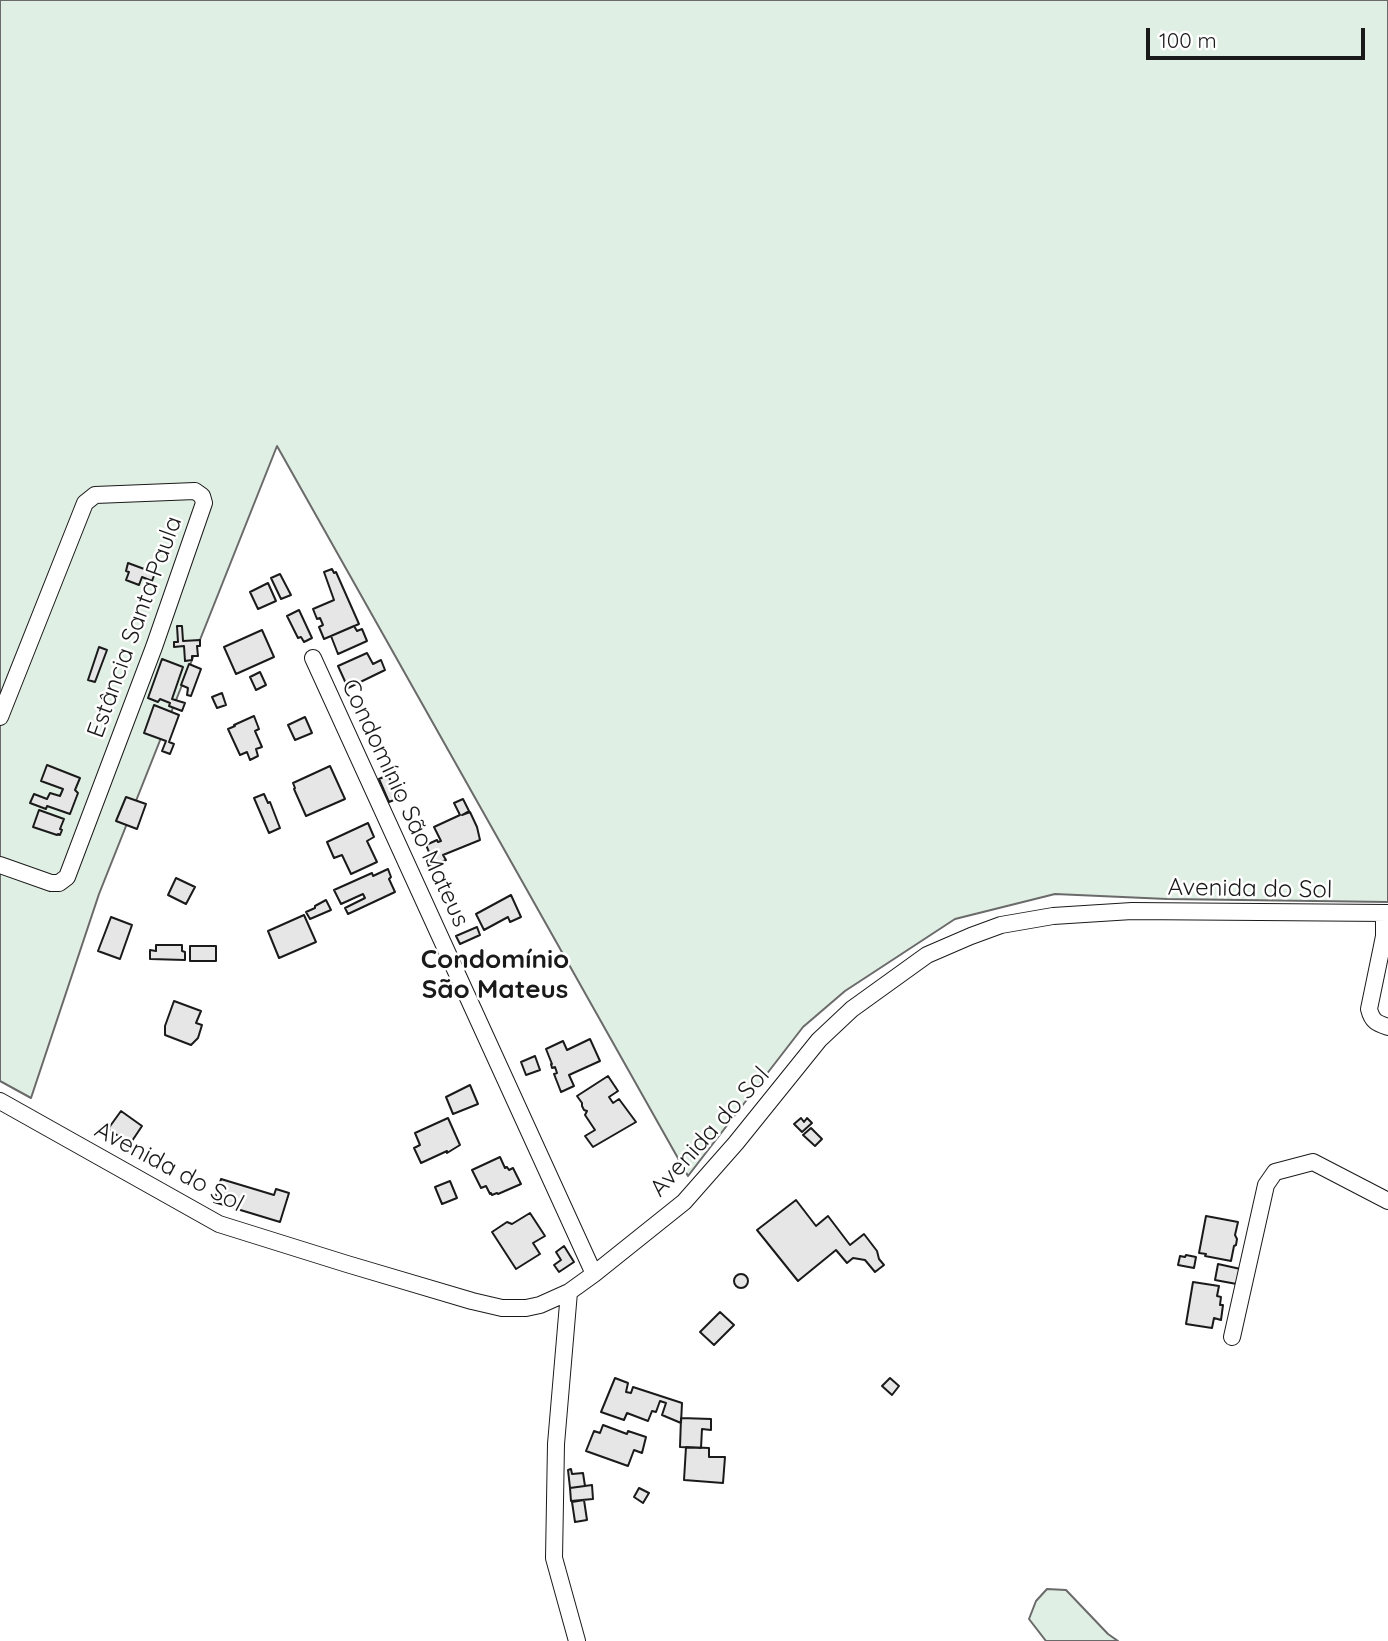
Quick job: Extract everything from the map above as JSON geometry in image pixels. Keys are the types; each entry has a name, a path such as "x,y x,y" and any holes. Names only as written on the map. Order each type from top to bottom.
{"street":[{"name":"Estância Santa Paula","path":"0,717 85,503 94,495 195,491 202,496 204,503 154,647 67,877 59,883 51,883 0,865"},
{"name":"Condomínio São Mateus","path":"313,658 594,1274"},
{"name":"Avenida do Sol","path":"0,1101 219,1224 502,1308 526,1308 569,1292 684,1202 736,1143 819,1040 852,1009 927,955 1001,925 1053,916 1132,911 1386,913"},
{"path":"1386,913 1385,947 1369,1009 1371,1018 1376,1023 1388,1027"},
{"path":"1232,1337 1266,1185 1275,1172 1313,1162 1388,1201"},
{"path":"569,1292 556,1444 554,1558 577,1641"}],"green space":[{"path":"0,0 1388,0 1388,902 1167,899 1055,894 955,919 845,991 803,1027 688,1176 277,446 99,894 31,1098 0,1081"},
{"path":"1047,1589 1066,1590 1118,1641 1046,1641 1029,1619 1036,1601"}],"building":[{"path":"128,563 155,573 152,581 142,577 139,585 126,580"},
{"path":"332,569 336,572 359,624 324,639 319,627 323,625 313,609 334,600 324,572"},
{"path":"280,574 291,595 281,599 271,578"},
{"path":"268,583 276,601 258,609 250,592"},
{"path":"299,610 312,638 304,642 301,637 298,638 287,616"},
{"path":"177,626 182,626 183,641 200,640 200,646 197,646 198,656 192,656 192,660 185,661 184,646 174,647 174,642 178,642"},
{"path":"354,626 357,631 362,629 367,641 338,654 331,636"},
{"path":"262,630 274,657 236,674 224,647"},
{"path":"99,647 107,650 95,682 88,680"},
{"path":"367,653 373,664 381,660 385,670 348,688 338,666"},
{"path":"162,659 183,667 172,699 185,703 182,711 160,699 158,702 148,698"},
{"path":"189,664 201,669 191,696 187,695 188,688 181,685"},
{"path":"260,672 266,685 256,690 250,677"},
{"path":"222,693 226,705 217,708 212,697"},
{"path":"154,705 179,715 169,742 174,744 170,754 162,751 166,741 144,733"},
{"path":"254,716 259,729 255,731 262,747 256,749 258,756 250,760 247,752 240,755 228,729"},
{"path":"305,717 312,733 295,740 288,725"},
{"path":"47,765 80,778 70,814 30,803 34,794 47,799 50,793 60,796 63,789 41,781"},
{"path":"330,766 345,799 306,816 293,783"},
{"path":"388,775 399,798 389,802 379,779"},
{"path":"264,794 280,828 269,833 254,798"},
{"path":"126,797 146,804 137,829 116,821"},
{"path":"463,799 469,811 462,815 470,812 480,840 443,855 446,860 429,867 427,861 432,859 426,845 441,841 434,827 460,815 454,803"},
{"path":"39,810 64,819 60,835 33,827"},
{"path":"368,823 374,837 367,841 377,862 351,874 342,855 334,858 327,842"},
{"path":"388,869 395,892 348,914 345,908 365,898 363,894 341,904 334,890"},
{"path":"176,878 195,887 186,904 168,895"},
{"path":"511,895 521,917 510,922 508,917 484,930 476,914"},
{"path":"326,900 331,910 310,919 306,912"},
{"path":"304,915 316,942 279,958 268,931"},
{"path":"111,917 132,925 120,959 98,951"},
{"path":"477,927 480,935 460,944 456,936"},
{"path":"156,945 182,945 185,960 150,959 150,950 156,951"},
{"path":"190,946 216,946 216,961 190,961"},
{"path":"174,1001 201,1011 196,1023 202,1025 198,1038 191,1045 165,1035 165,1026"},
{"path":"590,1039 600,1061 569,1075 574,1086 561,1092 554,1074 557,1073 555,1067 552,1068 546,1049 563,1041 567,1050"},
{"path":"535,1056 540,1070 526,1075 521,1062"},
{"path":"608,1076 618,1091 609,1097 613,1103 619,1099 636,1122 593,1147 585,1136 595,1130 577,1096"},
{"path":"470,1085 478,1104 453,1114 446,1097"},
{"path":"121,1111 142,1126 130,1144 108,1129"},
{"path":"448,1118 460,1145 421,1163 414,1148 420,1145 415,1133"},
{"path":"801,1118 804,1122 807,1118 812,1123 802,1132 794,1124"},
{"path":"811,1128 822,1139 815,1146 803,1135"},
{"path":"500,1157 505,1168 513,1168 521,1184 492,1195 486,1186 481,1188 472,1170"},
{"path":"221,1179 274,1195 276,1189 289,1193 280,1222 214,1202"},
{"path":"450,1181 457,1198 442,1204 435,1187"},
{"path":"796,1200 816,1226 828,1216 850,1245 864,1234 884,1265 875,1272 865,1260 853,1258 847,1263 836,1250 798,1281 757,1230"},
{"path":"530,1213 545,1236 533,1243 540,1254 516,1269 492,1232 507,1222 512,1224"},
{"path":"1206,1216 1238,1222 1231,1261 1199,1253"},
{"path":"564,1246 574,1262 559,1272 554,1265 561,1260 556,1252"},
{"path":"1180,1256 1196,1257 1194,1268 1178,1265"},
{"path":"1218,1264 1245,1270 1242,1285 1215,1280"},
{"path":"738,1274 744,1274 748,1281 744,1288 738,1288 734,1284 734,1278"},
{"path":"1193,1282 1219,1286 1217,1296 1221,1297 1220,1305 1223,1305 1221,1320 1214,1318 1212,1328 1186,1324"},
{"path":"720,1312 734,1325 714,1345 700,1332"},
{"path":"615,1378 628,1383 626,1392 631,1393 633,1387 682,1403 681,1423 662,1415 666,1403 660,1401 656,1412 652,1411 648,1421 627,1413 624,1420 601,1412"},
{"path":"890,1378 899,1386 892,1395 882,1386"},
{"path":"681,1418 711,1419 711,1430 702,1429 701,1448 680,1447"},
{"path":"603,1425 627,1434 628,1431 646,1437 642,1453 634,1450 628,1466 586,1451 594,1431 600,1433"},
{"path":"686,1447 709,1448 709,1457 725,1457 723,1483 684,1480"},
{"path":"571,1469 572,1474 583,1473 585,1486 570,1488 568,1470"},
{"path":"592,1485 593,1499 571,1501 570,1488"},
{"path":"639,1488 649,1493 643,1503 634,1497"},
{"path":"584,1500 587,1520 575,1522 572,1502"}],"district":[{"name":"Condomínio São Mateus","path":"495,975"}]}
